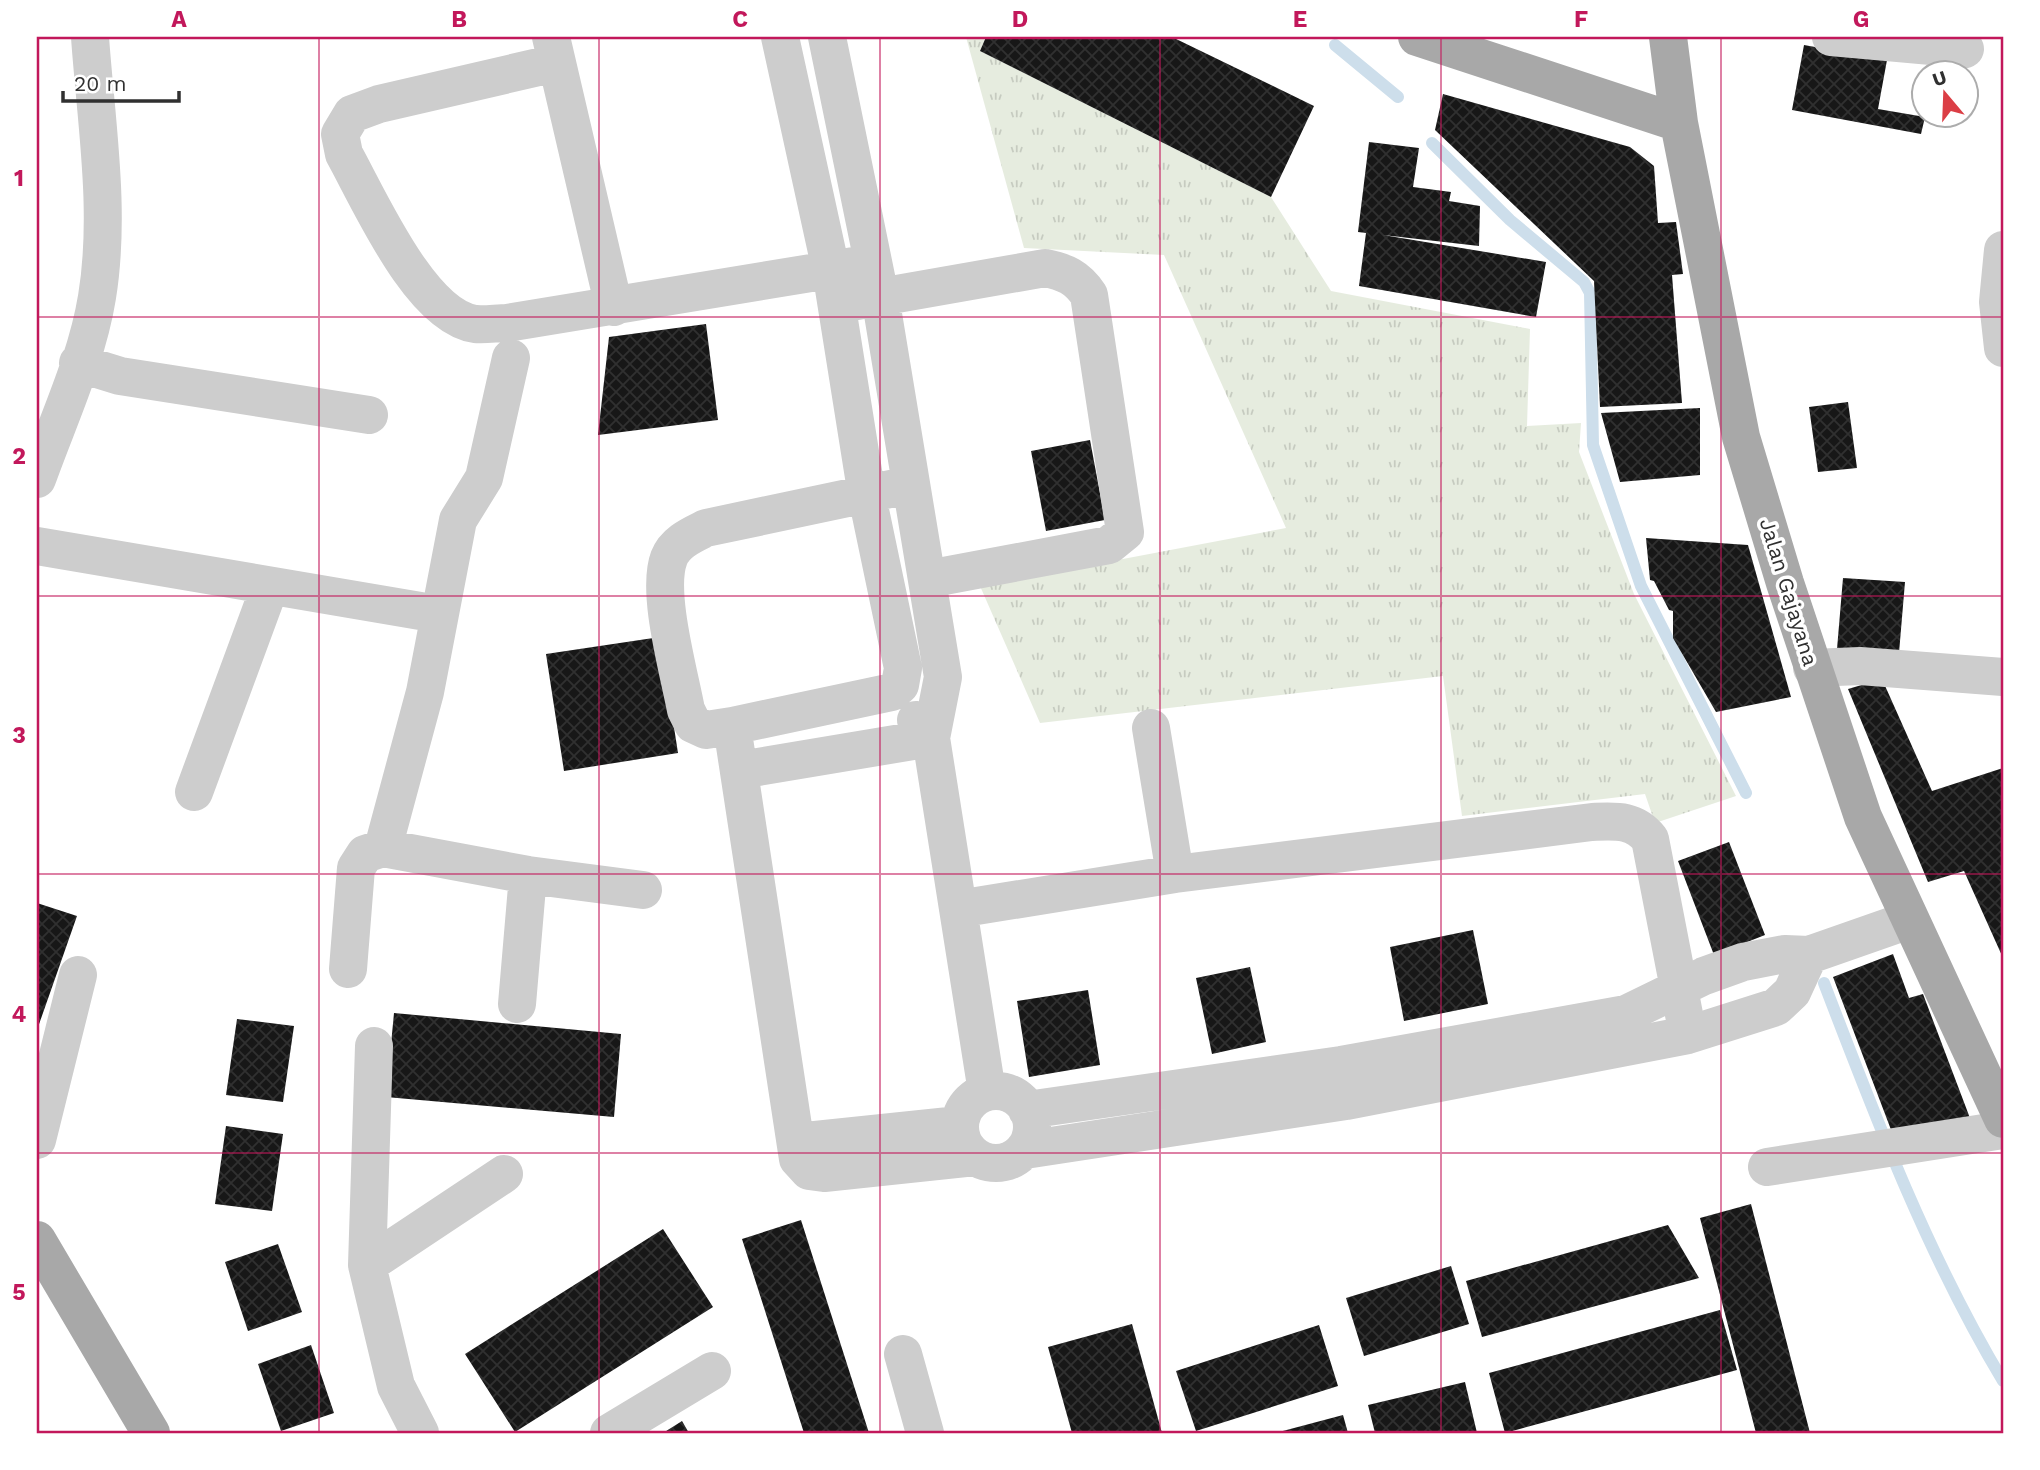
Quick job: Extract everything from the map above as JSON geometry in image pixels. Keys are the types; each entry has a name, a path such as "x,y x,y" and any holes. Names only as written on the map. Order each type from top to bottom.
{"main road":[{"path":"1417,37 1679,123"},
{"name":"Jalan Gajayana","path":"1668,37 1679,123 1741,437 1812,668 1863,817 2003,1119"},
{"path":"37,1240 151,1433"}],"street":[{"path":"37,479 79,363 97,300 102,261 102,219 90,37"},
{"path":"780,37 833,288 867,496 903,668 900,685 892,692 733,726 706,730 693,724 686,710 663,587 669,556 684,539 706,528 867,496 909,485"},
{"path":"827,37 876,279 943,677 931,738 987,1092"},
{"path":"1831,37 1965,49"},
{"path":"614,307 554,50 352,114 340,134 344,154 418,285 444,309 473,324 507,323 614,307 833,288 876,279 1045,268 1064,271 1080,282 1089,295 1094,315 1125,533 1109,545 928,579"},
{"path":"2003,250 1998,302 2003,348"},
{"path":"383,848 425,692 458,520 484,478 511,358"},
{"path":"79,363 120,376 369,415"},
{"path":"876,540 918,531"},
{"path":"37,546 438,614"},
{"path":"194,792 270,586"},
{"path":"1812,668 1860,666 2003,677"},
{"path":"892,692 931,738"},
{"path":"733,726 798,1159 808,1171 824,1173 967,1141"},
{"path":"1151,728 1175,874"},
{"path":"740,770 931,738"},
{"path":"958,909 1175,874 1579,824 1624,821 1640,827 1650,839 1688,1035"},
{"path":"348,969 356,868 365,854 383,848 528,875 643,890"},
{"path":"517,1004 528,875"},
{"path":"1025,1150 1032,1135 1031,1118 1024,1104 1011,1094 987,1092 967,1105 967,1141 992,1164 1010,1161 1025,1150 1343,1083 1626,1014 1743,962 1785,954 1809,955 1909,920"},
{"path":"1027,1110 1343,1083 1688,1035 1776,1007 1791,992 1809,955"},
{"path":"37,1140 78,975"},
{"path":"374,1046 367,1265 396,1387 420,1433"},
{"path":"1768,1167 2003,1130"},
{"path":"367,1265 504,1174"},
{"path":"902,1354 925,1433"},
{"path":"609,1433 712,1371"}],"green space":[{"path":"966,37 986,37 980,51 1271,197 1331,291 1530,329 1527,426 1581,423 1579,452 1634,594 1736,796 1655,823 1645,794 1462,816 1443,676 1040,723 980,586 1286,528 1164,255 1024,248"}],"building":[{"path":"986,37 1172,37 1314,106 1271,197 980,51"},
{"path":"1804,45 1887,60 1878,109 1910,114 1910,130 1922,130 1921,134 1792,110"},
{"path":"1443,94 1630,147 1654,166 1658,223 1676,222 1683,274 1672,275 1682,403 1600,407 1594,281 1435,130"},
{"path":"1369,142 1419,148 1413,187 1451,192 1449,201 1480,206 1479,246 1383,235 1546,262 1536,317 1359,286 1366,233 1358,232"},
{"path":"706,324 718,420 598,435 609,337"},
{"path":"1848,402 1857,468 1818,472 1809,407"},
{"path":"1700,408 1700,475 1620,482 1601,413"},
{"path":"1090,440 1105,520 1046,531 1031,451"},
{"path":"1646,538 1748,545 1791,697 1716,712 1673,638 1673,611 1669,610 1654,581 1650,580"},
{"path":"1843,578 1905,582 1899,653 1837,649"},
{"path":"660,637 678,753 564,771 546,654"},
{"path":"1882,679 1932,791 2003,768 2003,958 1964,871 1928,882 1848,689"},
{"path":"1729,842 1765,935 1714,955 1678,861"},
{"path":"37,903 77,916 37,1030"},
{"path":"1473,930 1488,1004 1404,1021 1390,947"},
{"path":"1893,954 1909,998 1923,994 1973,1126 1893,1135 1833,977"},
{"path":"1250,967 1266,1042 1212,1054 1196,978"},
{"path":"1088,990 1100,1065 1029,1077 1017,1001"},
{"path":"394,1013 621,1034 614,1117 386,1097"},
{"path":"237,1019 294,1026 283,1102 226,1095"},
{"path":"226,1126 283,1134 272,1211 215,1204"},
{"path":"1751,1204 1810,1433 1756,1433 1700,1218"},
{"path":"801,1220 869,1433 804,1433 742,1239"},
{"path":"1668,1225 1699,1278 1482,1337 1466,1281"},
{"path":"663,1229 713,1307 515,1432 465,1354"},
{"path":"278,1244 302,1312 248,1331 225,1262"},
{"path":"1451,1266 1469,1324 1364,1356 1346,1298"},
{"path":"1720,1310 1737,1370 1505,1433 1489,1373"},
{"path":"1132,1324 1162,1433 1072,1433 1048,1347"},
{"path":"1319,1325 1338,1386 1196,1431 1176,1371"},
{"path":"311,1345 334,1413 281,1431 258,1364"},
{"path":"1465,1382 1477,1433 1375,1433 1368,1405"},
{"path":"1343,1415 1348,1433 1279,1433 1279,1432"},
{"path":"682,1421 689,1433 663,1433"}],"waterway":[{"path":"1335,45 1398,97"},
{"path":"1432,143 1510,220 1584,282 1590,293 1593,445 1641,586 1746,793"},
{"path":"1824,983 1884,1136 1927,1236 2003,1381"}]}
